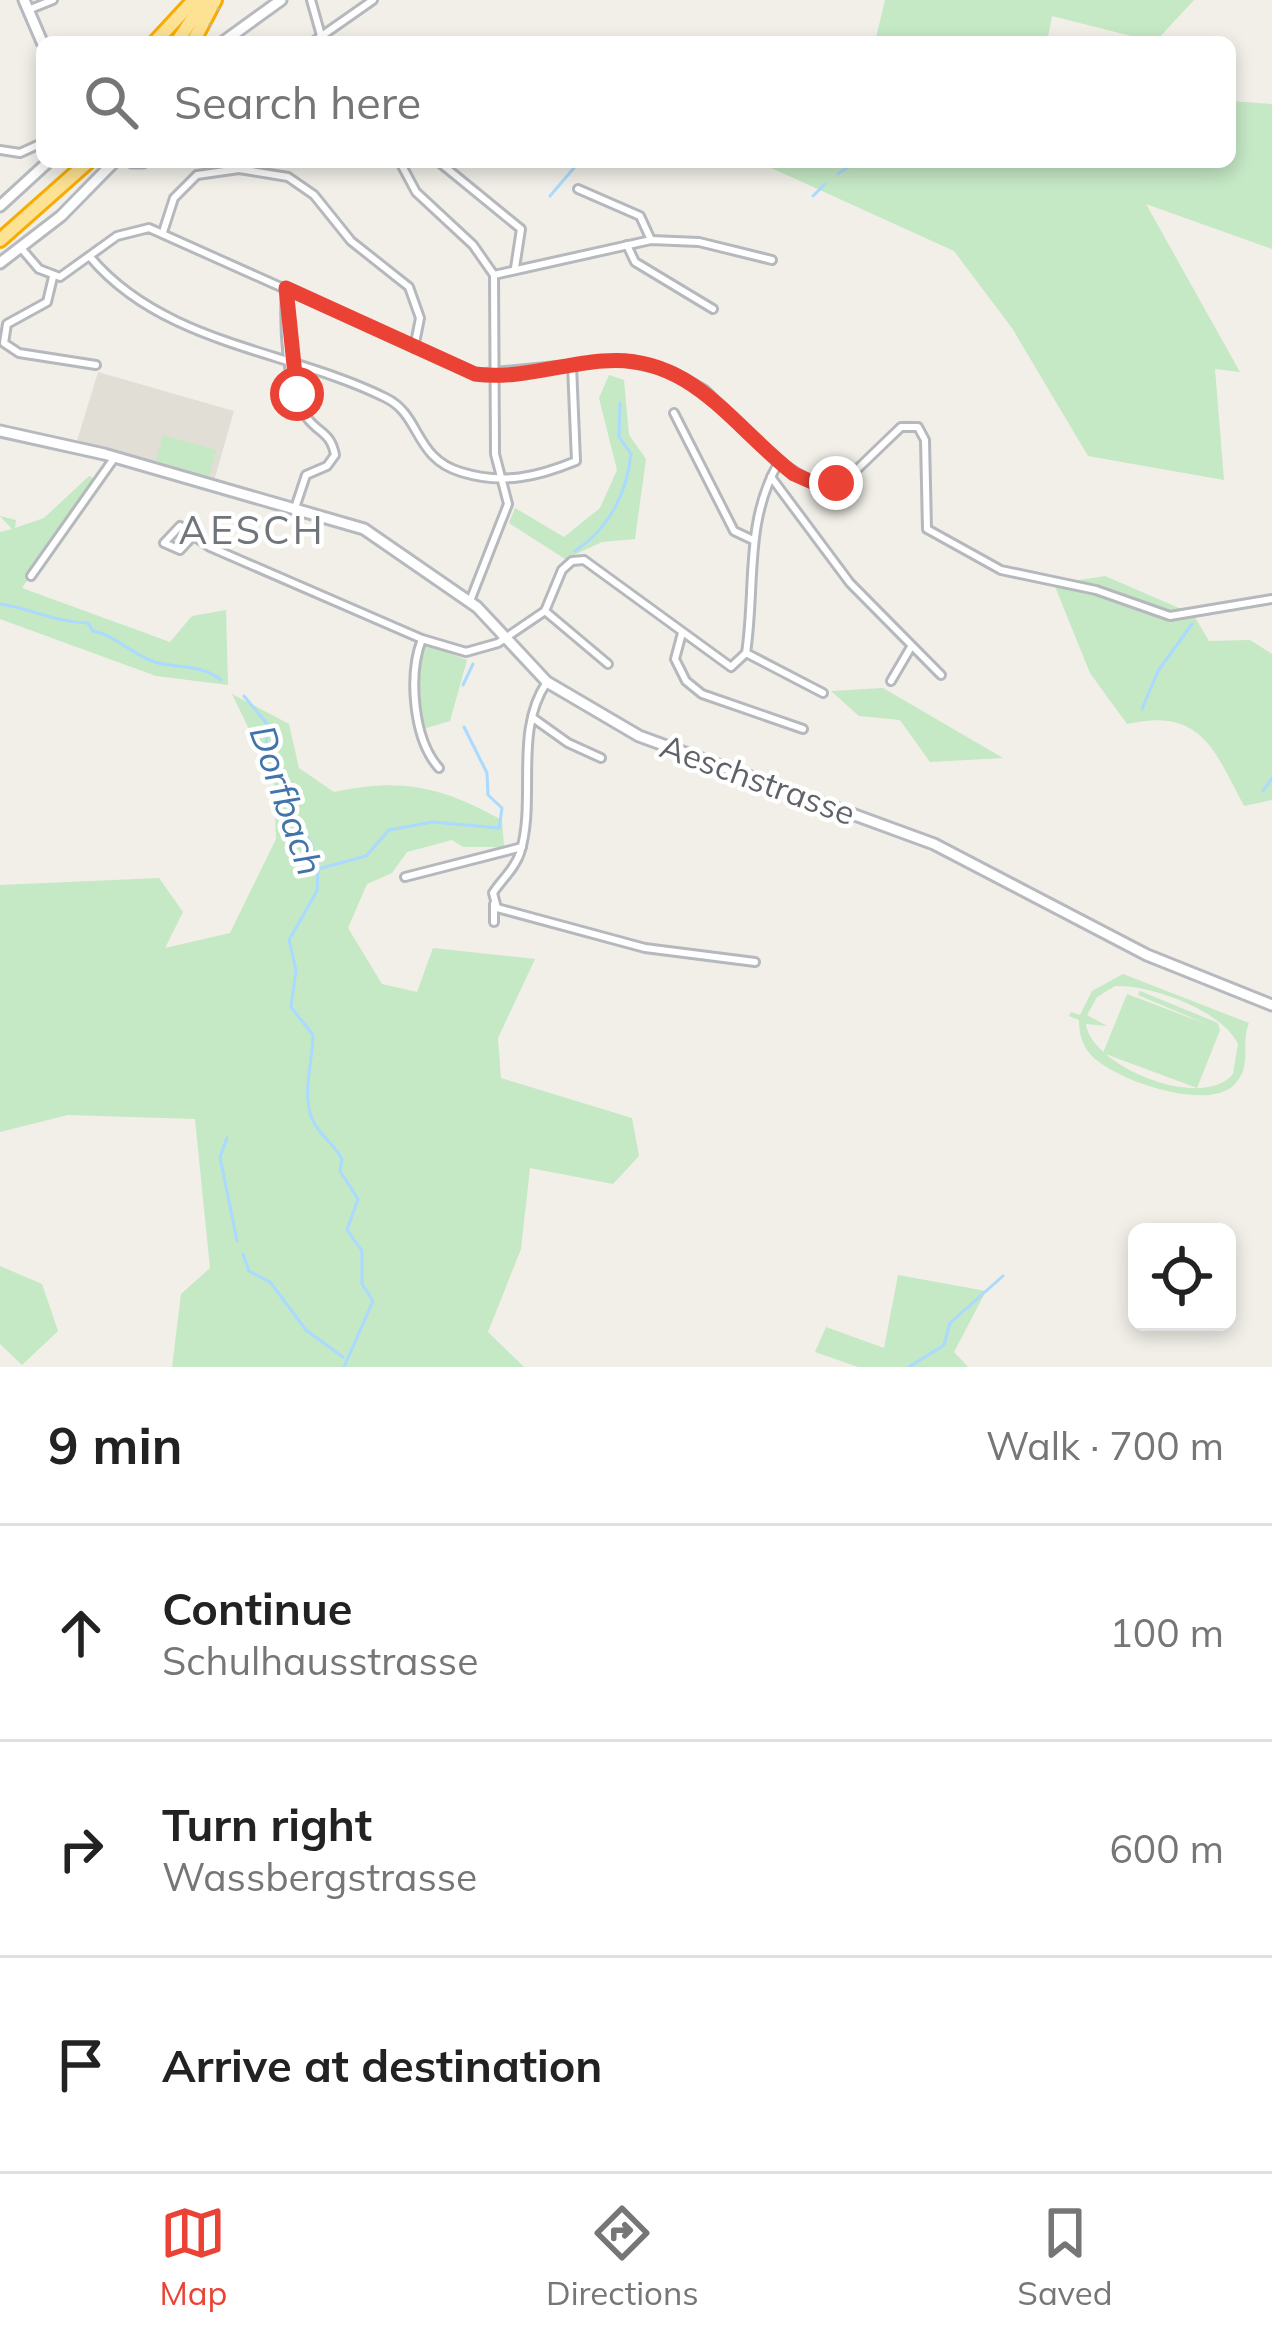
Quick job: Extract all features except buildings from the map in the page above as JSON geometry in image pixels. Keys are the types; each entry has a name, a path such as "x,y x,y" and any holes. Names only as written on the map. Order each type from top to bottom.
{"highway":[{"path":"161,36 194,0"},
{"path":"184,36 210,0"},
{"path":"195,36 210,0"},
{"path":"0,237 77,168"}],"main road":[{"path":"231,36 281,0"},
{"path":"26,5 39,36"},
{"path":"0,206 41,168"},
{"path":"0,263 108,168"},
{"name":"Aeschstrasse","path":"0,431 115,457 377,536 470,601 547,682 654,743 934,844 1147,955 1272,1006"}],"street":[{"path":"26,5 52,0"},
{"path":"311,0 317,36"},
{"path":"325,36 373,0"},
{"path":"0,150 20,153 36,146"},
{"path":"403,168 416,192 473,244 494,275 495,454 508,504 470,601"},
{"path":"446,168 521,229 515,270"},
{"path":"164,232 174,198 197,175 238,170 288,177 314,195 351,241 409,287 420,318 414,348"},
{"path":"578,189 640,216 651,240"},
{"path":"53,277 70,274 140,226 164,232 414,348 491,376 617,360 673,372 705,390 803,479 836,483 854,474 901,427 918,427 925,440 927,529 990,566 1057,586 1096,590 1170,616 1272,599"},
{"path":"494,275 651,240 698,242 772,260"},
{"path":"627,245 635,262 713,309"},
{"path":"21,248 53,277"},
{"path":"91,258 163,314 292,363 313,364 401,406 418,441 446,466 504,480 536,478 576,461 572,365"},
{"path":"53,277 46,302 9,322 4,343 19,353 96,365"},
{"path":"286,288 292,363 307,417 324,429 334,455 328,466 306,475 295,508"},
{"path":"674,413 734,531 753,540"},
{"path":"32,576 115,457"},
{"path":"193,536 180,550 164,544 180,526 422,639 466,652 506,637 545,611 565,566 584,560 731,667 746,653 754,590 753,540 779,462"},
{"path":"771,477 850,583 941,675"},
{"path":"545,611 608,664"},
{"path":"682,633 675,659 694,689 803,729"},
{"path":"422,639 416,653 418,726 439,768"},
{"path":"891,680 911,647"},
{"path":"746,653 824,693"},
{"path":"494,922 496,887 522,847 533,718 547,682"},
{"path":"533,718 568,743 601,758"},
{"path":"406,877 522,847"},
{"path":"494,904 504,912 549,918 644,948 755,962"}],"shaded area":[{"path":"98,372 234,411 214,481 77,441"}],"green space":[{"path":"885,0 1194,0 1161,36 1131,36 1052,16 1048,36 876,36"},
{"path":"1236,101 1272,104 1272,249 1146,204 1240,372 1215,369 1224,480 1088,456 1012,328 954,251 771,168 1236,168"},
{"path":"609,375 624,380 629,435 646,459 635,539 602,542 565,559 509,523 515,508 564,537 600,508 617,470 599,398"},
{"path":"163,435 216,450 209,476 156,461"},
{"path":"89,476 97,480 22,588 170,642 192,616 226,610 228,685 156,676 0,619 0,532 12,529 0,516 16,520 15,528 44,518"},
{"path":"1105,576 1193,614 1209,641 1250,640 1272,654 1272,800 1244,806 1213,751 1189,727 1152,720 1127,724 1090,673 1054,584"},
{"path":"423,643 467,660 450,721 423,729 417,656"},
{"path":"883,688 1003,758 930,762 900,720 859,716 831,691"},
{"path":"232,694 289,724 299,768 334,792 380,785 421,788 502,820 504,847 463,847 452,840 407,852 392,873 367,884 348,928 382,984 417,992 433,948 535,959 498,1038 501,1078 632,1118 639,1156 613,1184 530,1168 521,1249 488,1332 524,1367 172,1367 181,1294 210,1268 195,1119 68,1115 0,1132 0,885 159,878 183,912 165,948 230,933 276,839 274,781"},
{"path":"1123,974 1249,1023 1240,1076 1222,1092 1184,1094 1140,1083 1103,1065 1085,1047 1079,1020 1069,1016 1071,1012 1080,1015 1092,991","holes":["1115,986 1184,1002 1217,1021 1238,1044 1233,1074 1218,1084 1174,1086 1150,1079 1107,1055 1092,1040 1086,1024 1107,1026 1087,1015 1097,997"]},
{"path":"1140,991 1218,1023 1220,1030 1197,1088 1103,1053 1127,994 1209,1025 1138,995"},
{"path":"0,1266 42,1284 58,1331 22,1365 0,1344"},
{"path":"898,1275 986,1291 954,1352 968,1367 858,1367 815,1352 826,1327 884,1348"}],"waterway":[{"path":"550,196 574,168"},
{"path":"838,174 846,168"},
{"path":"813,196 825,184"},
{"path":"575,551 607,521 625,483 631,454 619,437 620,403"},
{"path":"0,604 88,623 93,631 146,659 205,671 221,680"},
{"path":"1142,709 1158,671 1192,624"},
{"path":"463,685 473,664"},
{"name":"Dorfbach","path":"244,696 268,725 266,744 292,791 291,811 310,841 318,869 317,891 289,940 296,970 291,1007 313,1035 308,1096 312,1119 342,1159 340,1171 358,1199 347,1230 362,1251 362,1284 373,1301 344,1367"},
{"path":"318,869 366,856 389,830 433,822 499,828 502,808 488,795 487,773 464,727"},
{"path":"1263,791 1272,778"},
{"path":"227,1138 220,1157 237,1241"},
{"path":"243,1254 249,1271 270,1282 306,1330 343,1357"},
{"path":"909,1367 944,1345 950,1323 1003,1276"}],"railway":[{"path":"204,36 223,0"}],"district":[{"name":"AESCH","path":"252,529"}],"route":[{"path":"297,394 286,288 475,374 506,375 617,360 657,366 705,390 794,474 812,482 836,483"}]}
